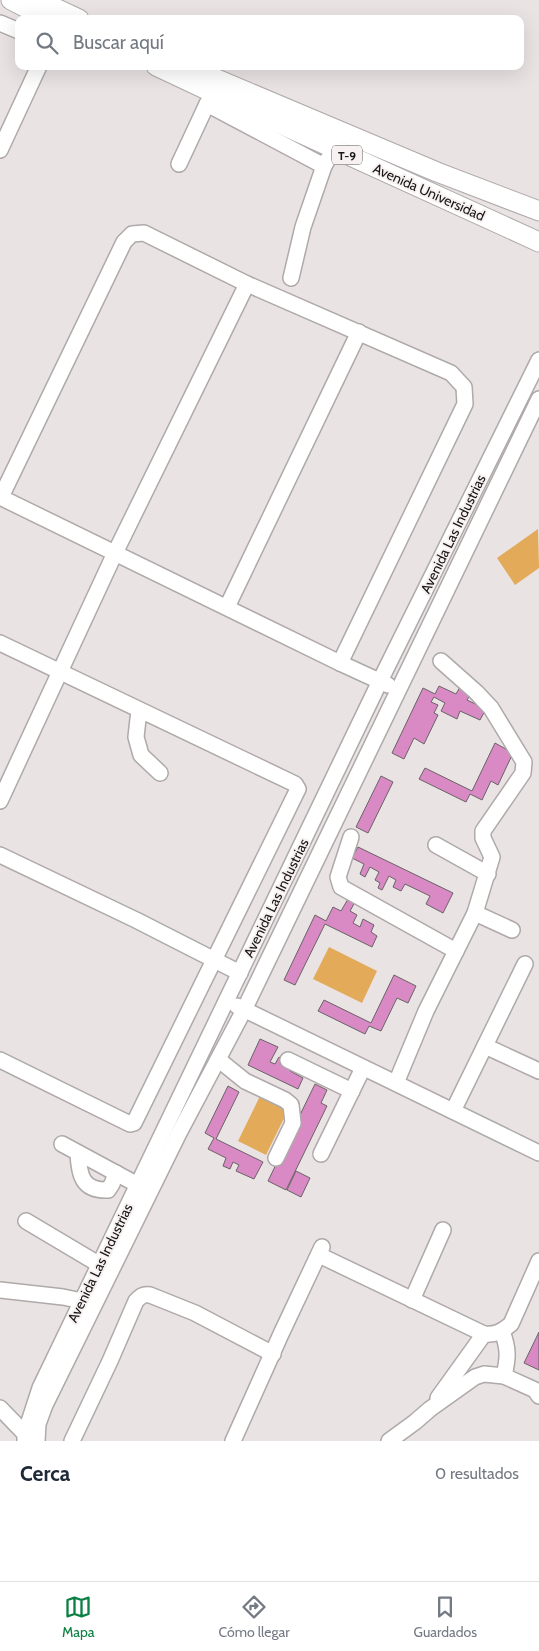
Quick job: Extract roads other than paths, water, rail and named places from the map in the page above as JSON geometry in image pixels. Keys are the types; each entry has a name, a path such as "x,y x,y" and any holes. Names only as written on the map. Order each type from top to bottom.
{"main road":[{"path":"11,0 40,15"},
{"path":"38,0 70,15"},
{"name":"Avenida Universidad","path":"163,70 210,98 333,148 539,242"},
{"name":"Avenida Universidad","path":"195,70 437,172 539,211"}],"street":[{"path":"0,23 15,29"},
{"path":"0,150 6,120 36,70"},
{"path":"179,164 210,98 324,166"},
{"path":"292,278 303,227 324,166 333,148"},
{"path":"340,663 465,404 464,387 451,374 247,284 144,233 132,234 124,242 0,497 340,663 398,690"},
{"path":"0,801 115,553 247,284"},
{"path":"227,607 359,332"},
{"name":"Avenida Las Industrias","path":"30,1439 40,1388 380,681 539,360"},
{"name":"Avenida Las Industrias","path":"30,1439 179,1133 244,1010 539,398"},
{"path":"0,643 296,784 298,789 134,1123 130,1124 0,1060"},
{"path":"396,1083 426,1011 475,913 492,857 483,838 483,831 523,773 524,762 491,708 441,661"},
{"path":"139,710 136,737 141,755 160,774"},
{"path":"351,838 338,877 341,887 456,951"},
{"path":"436,845 488,874"},
{"path":"1,860 214,959 240,973"},
{"path":"475,913 512,930"},
{"path":"453,1111 525,964"},
{"path":"226,1001 539,1153"},
{"path":"485,1046 539,1071"},
{"path":"219,1060 245,1081 286,1100 291,1105 293,1123 276,1158"},
{"path":"288,1060 352,1091"},
{"path":"321,1154 363,1068"},
{"path":"62,1144 138,1185"},
{"path":"78,1153 78,1171 87,1185 98,1190 108,1190 116,1173"},
{"path":"26,1221 100,1265"},
{"path":"412,1300 443,1230"},
{"path":"234,1441 281,1334 321,1250 412,1300 484,1334 495,1335 510,1324 539,1261"},
{"path":"0,1290 64,1297 82,1301"},
{"path":"72,1441 140,1296 150,1295 195,1313 272,1354"},
{"path":"502,1331 508,1345 508,1357 504,1376"},
{"path":"430,1409 484,1334"},
{"path":"390,1441 474,1377 484,1374 504,1376 535,1390 539,1396"},
{"path":"0,1408 30,1439"}]}
